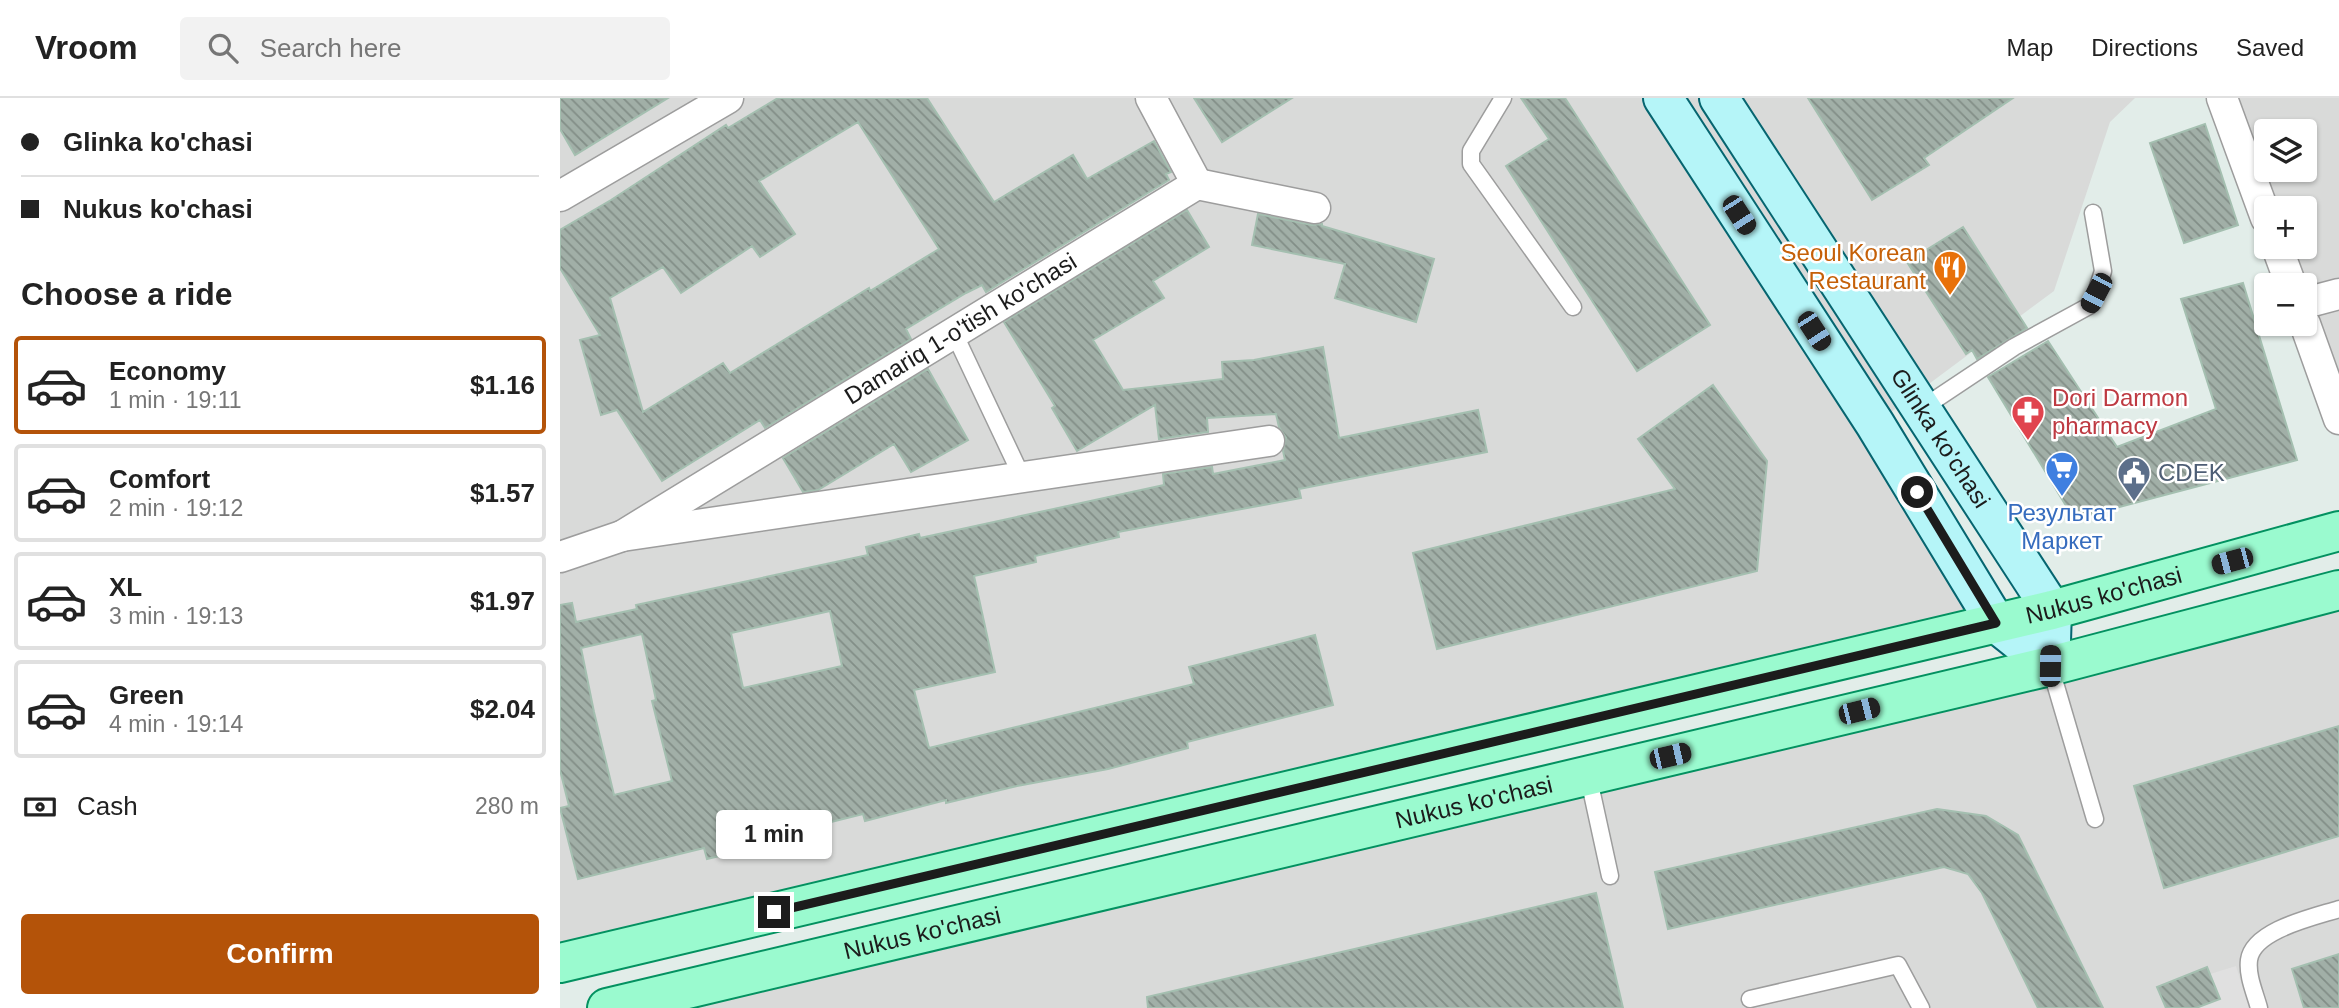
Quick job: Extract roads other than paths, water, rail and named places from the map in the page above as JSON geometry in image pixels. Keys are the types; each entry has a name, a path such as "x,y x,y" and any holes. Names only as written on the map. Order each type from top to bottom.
{"main road":[{"name":"Glinka ko'chasi","path":"1663,98 1875,424 1996,623 2050,666"},
{"name":"Glinka ko'chasi","path":"1718,98 2052,610"},
{"name":"Nukus ko'chasi","path":"560,963 2052,610 2339,531"},
{"name":"Nukus ko'chasi","path":"607,1008 2050,666 2339,590"},
{"path":"2050,666 2052,610"}],"street":[{"path":"560,196 728,98"},
{"path":"1151,98 1197,184 1315,208"},
{"path":"2222,98 2258,196"},
{"name":"Damariq 1-o'tish ko'chasi","path":"622,536 1197,184"},
{"path":"2317,299 2339,293"},
{"path":"2309,336 2339,419"},
{"name":"Damariq 1-o'tish ko'chasi","path":"560,557 622,536 1269,441"}],"lane":[{"path":"1503,98 1471,150 1471,164 1573,307"},
{"path":"1921,409 2014,347 2089,306 2103,271 2093,213"},
{"path":"954,333 1022,477"},
{"path":"2050,666 2095,818"},
{"path":"1588,775 1611,876"},
{"path":"2259,1008 2251,981 2249,959 2259,940 2283,928 2339,909"},
{"path":"1750,999 1898,965 1921,1008"}],"place":[{"name":"Seoul Korean Restaurant","path":"1950,297"},
{"name":"Dori Darmon pharmacy","path":"2028,442"},
{"name":"Результат Маркет","path":"2062,498"},
{"name":"CDEK","path":"2134,503"}]}
